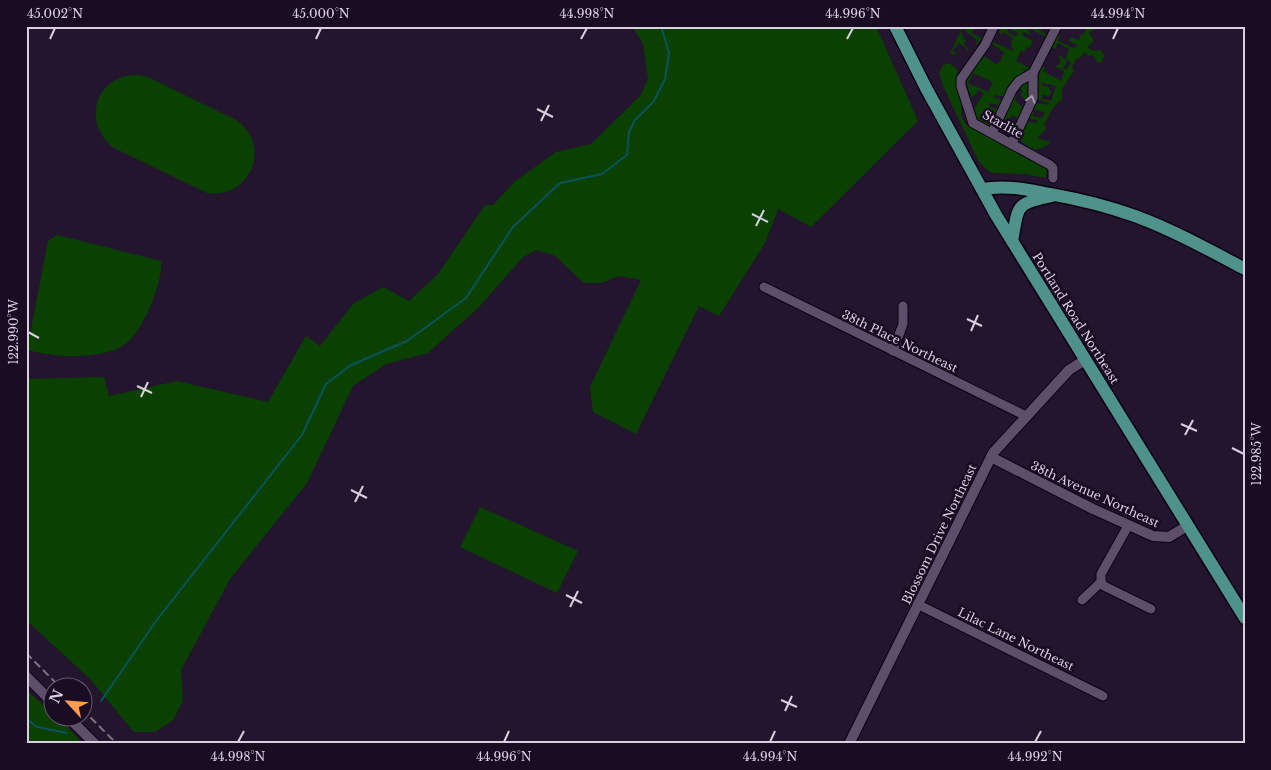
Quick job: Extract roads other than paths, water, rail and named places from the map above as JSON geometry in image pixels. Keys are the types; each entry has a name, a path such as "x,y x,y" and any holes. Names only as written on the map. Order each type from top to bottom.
{"main road":[{"name":"Portland Road Northeast","path":"895,26 926,88 1012,242 1245,618"},
{"path":"982,189 1006,186 1056,195 1134,216 1170,230 1245,269"},
{"path":"1012,242 1021,205 1026,202 1056,195"}],"street":[{"name":"Starlite","path":"994,26 985,45 961,79 961,86 973,123 1050,165 1053,168 1053,178"},
{"path":"1012,143 1033,98 1033,73 1057,26"},
{"path":"992,132 1012,90 1019,81 1033,73"},
{"name":"38th Place Northeast","path":"764,288 1026,416"},
{"path":"893,351 903,324 903,306"},
{"name":"Blossom Drive Northeast","path":"849,744 991,457 1069,370 1085,360"},
{"name":"38th Avenue Northeast","path":"991,457 1146,534 1163,538 1176,535 1187,526"},
{"path":"1128,526 1101,574 1101,582 1106,587 1150,609"},
{"path":"1082,600 1101,582"},
{"name":"Lilac Lane Northeast","path":"918,604 1103,696"},
{"path":"26,676 42,692"},
{"path":"78,728 95,744"}],"waterway":[{"path":"101,701 156,621 302,435 326,384 351,365 407,341 466,298 513,227 560,183 602,174 627,155 629,132 635,120 654,101 665,79 669,53 661,26"},
{"path":"26,718 37,727 67,733"}],"railway":[{"path":"26,653 51,678"},
{"path":"92,719 117,744"}]}
